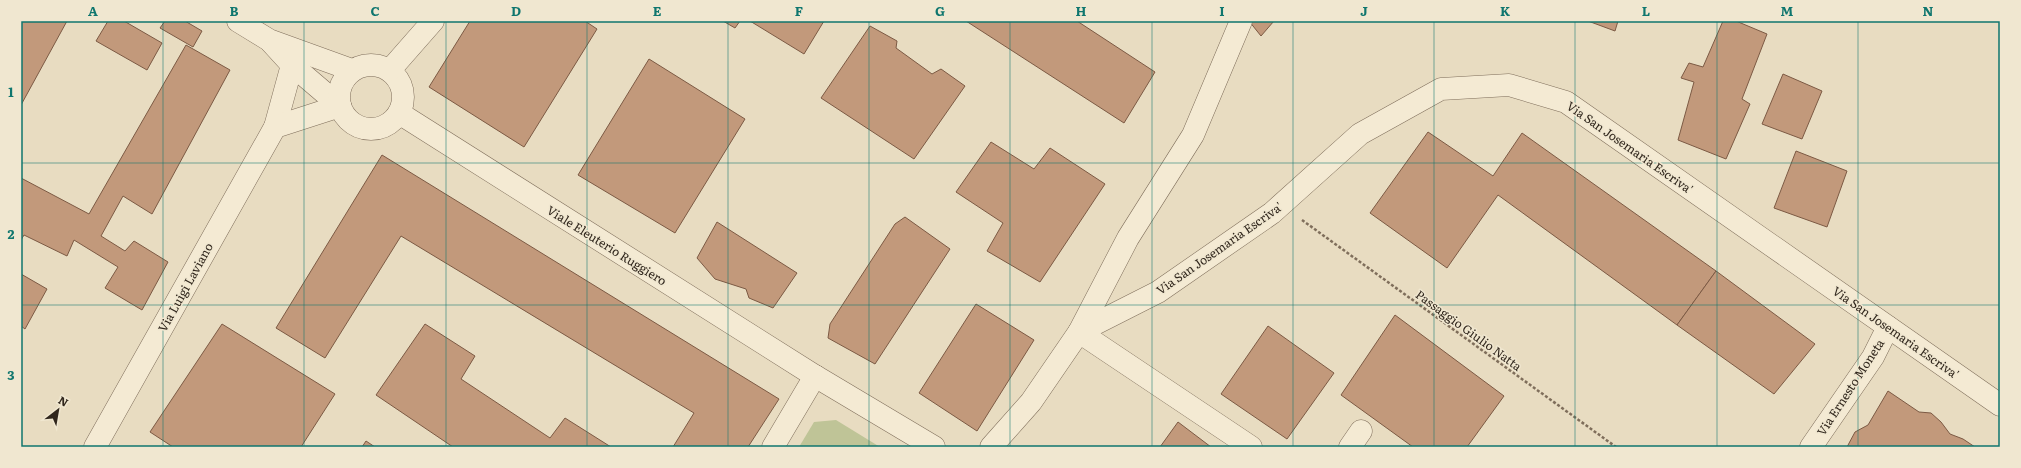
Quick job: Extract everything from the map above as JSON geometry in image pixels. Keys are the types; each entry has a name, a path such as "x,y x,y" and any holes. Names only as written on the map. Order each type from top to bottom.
{"street":[{"path":"238,21 269,40 352,70"},
{"path":"390,70 433,21"},
{"path":"1241,21 1193,135 1128,238 1080,332 1251,447"},
{"path":"269,40 292,65 340,106"},
{"name":"Via Luigi Laviano","path":"103,444 275,127 292,65"},
{"path":"364,65 378,65 390,70 402,85 403,104 399,114 383,127 368,129 353,123 345,116 340,106 338,97 340,86 345,77 352,70 364,65"},
{"name":"Via San Josemaria Escriva'","path":"991,447 1030,402 1080,332 1158,292 1272,213 1360,134 1441,89 1509,86 1566,102 2000,405"},
{"path":"275,127 340,106"},
{"name":"Viale Eleuterio Ruggiero","path":"399,114 815,376 934,447"},
{"name":"Via Ernesto Moneta","path":"1811,447 1872,357 1888,327"},
{"path":"773,447 815,376"}],"path":[{"name":"Passaggio Giulio Natta","path":"1312,227 1616,447"}],"green space":[{"path":"836,420 880,447 799,447 814,422"}],"building":[{"path":"21,21 67,21 21,105"},
{"path":"108,21 124,21 162,43 147,70 96,41"},
{"path":"165,21 185,21 202,31 193,47 160,28"},
{"path":"470,21 585,21 597,29 524,147 429,87"},
{"path":"723,21 740,21 735,28"},
{"path":"750,21 824,21 804,54"},
{"path":"966,21 1077,21 1155,72 1124,123"},
{"path":"1249,21 1274,21 1261,36"},
{"path":"1588,21 1618,21 1615,31"},
{"path":"1723,21 1736,21 1767,34 1742,99 1750,104 1726,159 1678,140 1694,82 1681,78 1689,63 1703,67"},
{"path":"870,26 897,41 896,48 932,74 941,69 965,86 914,159 821,98"},
{"path":"186,45 230,70 152,214 123,196 101,236 125,251 134,241 168,262 142,310 105,288 118,267 74,240 67,256 24,235 21,240 21,178 89,214"},
{"path":"649,59 745,119 675,233 578,175"},
{"path":"1783,74 1822,91 1802,139 1762,124"},
{"path":"1428,132 1493,176 1522,133 1716,271 1677,325 1498,195 1447,268 1370,213"},
{"path":"991,142 1034,169 1050,148 1105,184 1040,282 987,251 1003,223 956,192"},
{"path":"1796,151 1847,171 1827,227 1774,208"},
{"path":"382,155 779,399 748,447 673,447 694,413 401,236 325,358 276,328"},
{"path":"905,217 950,249 875,364 828,338 830,324 895,224"},
{"path":"717,222 797,273 773,308 749,298 746,289 715,279 697,258"},
{"path":"1716,271 1815,344 1774,394 1677,325"},
{"path":"21,274 47,289 25,329 21,326"},
{"path":"976,304 1034,340 977,431 919,393"},
{"path":"1395,315 1504,396 1467,447 1413,447 1341,395"},
{"path":"222,324 335,394 301,447 173,447 150,432"},
{"path":"425,324 475,356 461,379 550,438 565,418 611,447 453,447 376,395"},
{"path":"1268,326 1334,373 1287,439 1221,394"},
{"path":"1888,391 1919,412 1931,413 1941,422 1950,434 1963,439 1975,447 1847,447 1855,432 1868,425"},
{"path":"1178,422 1211,447 1160,447"},
{"path":"366,441 375,447 362,447"}]}
